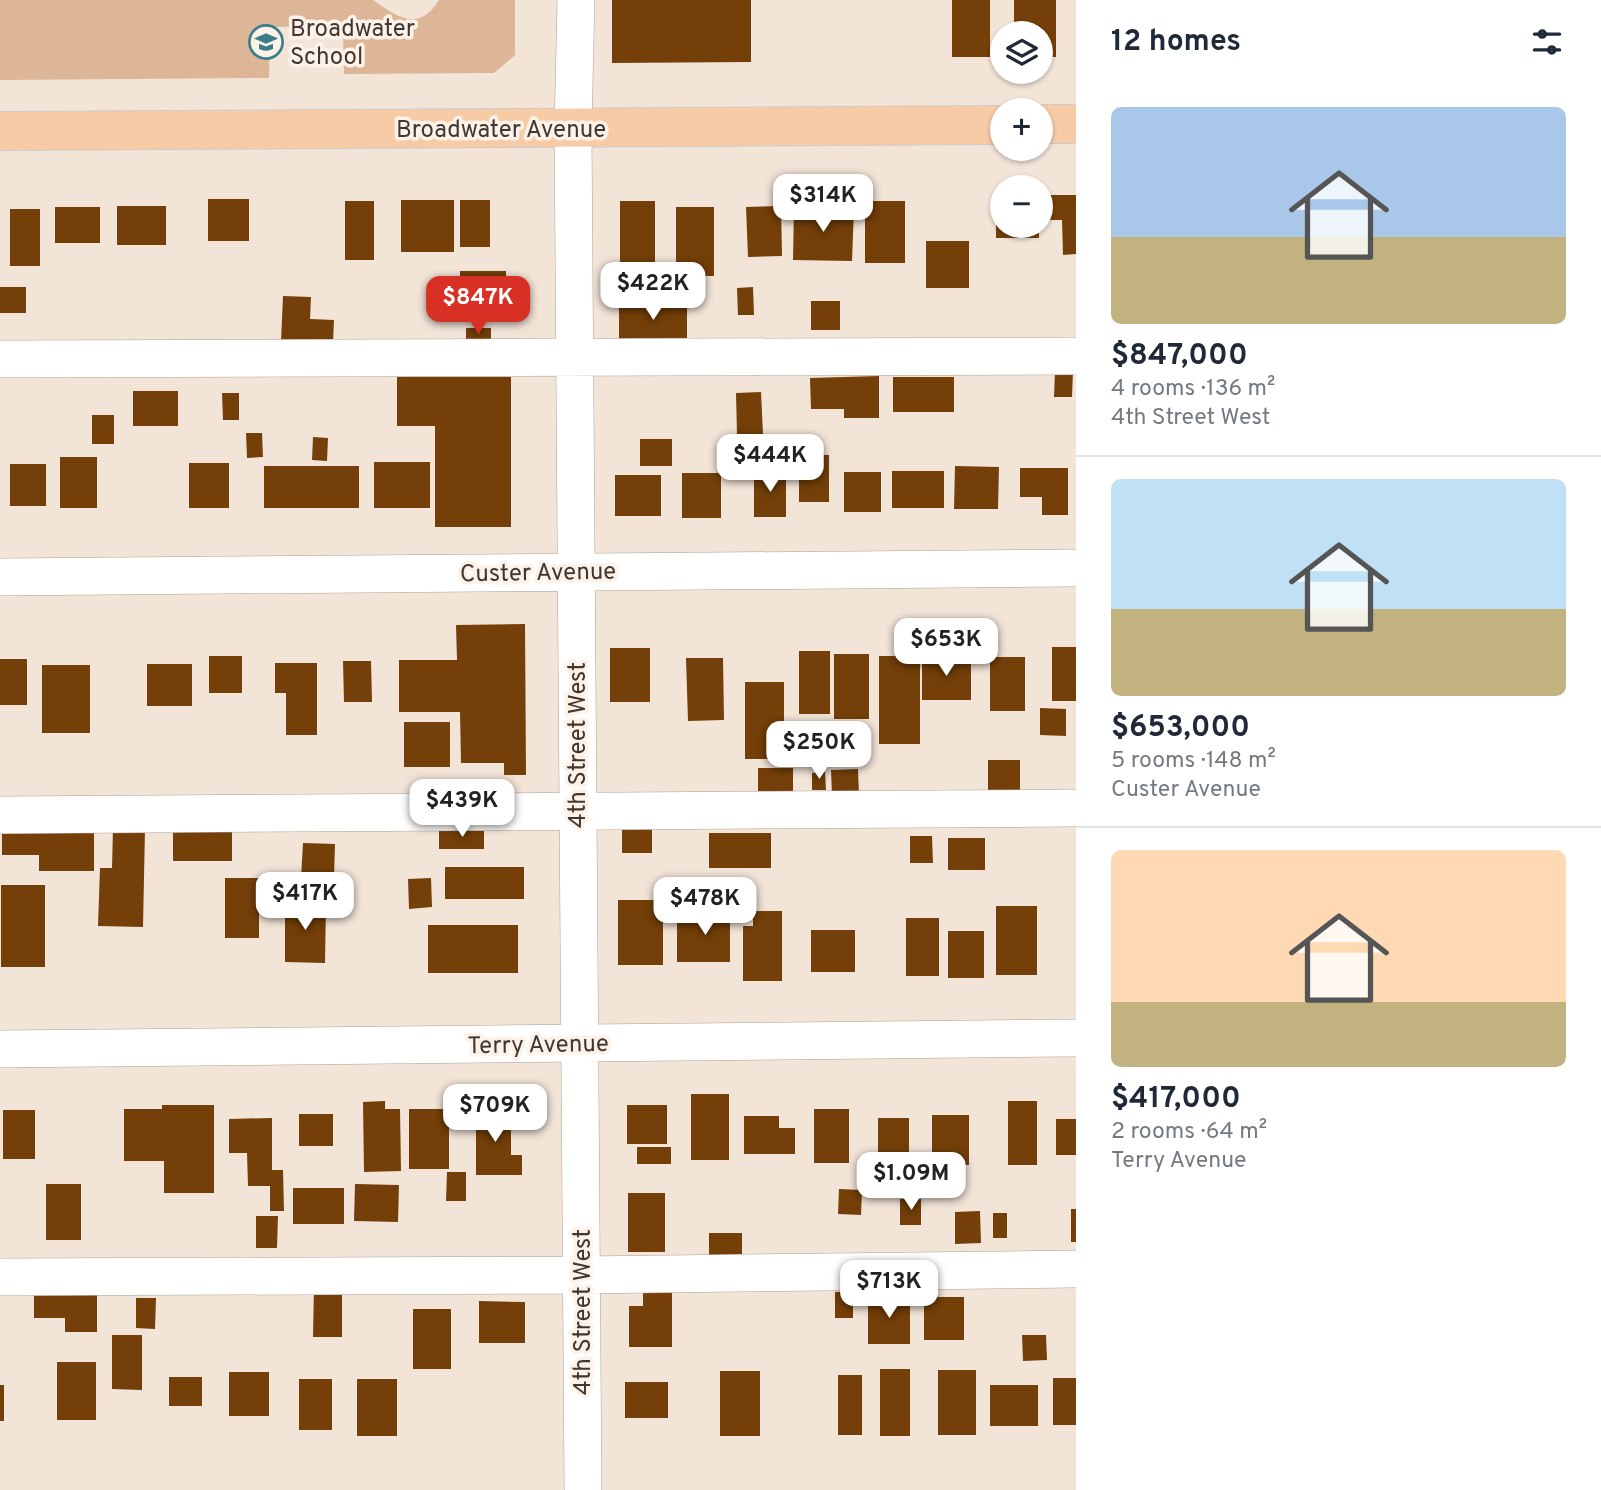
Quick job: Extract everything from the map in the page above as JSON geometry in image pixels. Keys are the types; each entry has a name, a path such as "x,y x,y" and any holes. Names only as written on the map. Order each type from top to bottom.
{"main road":[{"path":"1053,124 1076,124"},
{"name":"Broadwater Avenue","path":"0,131 990,125"}],"street":[{"name":"4th Street West","path":"576,0 573,129 583,1490"},
{"path":"0,359 1076,356"},
{"name":"Custer Avenue","path":"0,577 1076,568"},
{"path":"0,815 1076,808"},
{"name":"Terry Avenue","path":"0,1049 1076,1038"},
{"path":"0,1277 582,1275 1076,1269"}],"shaded area":[{"name":"Broadwater School","path":"0,0 373,0 399,16 416,19 424,16 439,0 515,0 515,55 494,73 344,74 343,26 270,27 269,78 0,80"}],"building":[{"path":"612,0 751,0 751,62 612,63"},
{"path":"952,0 990,0 990,57 952,57"},
{"path":"1014,0 1056,0 1056,57 1053,57 1053,21 1014,21"},
{"path":"1053,195 1076,195 1076,254 1063,255 1062,220 1053,220"},
{"path":"208,199 249,199 249,241 208,241"},
{"path":"401,200 454,200 454,252 401,252"},
{"path":"460,200 490,200 490,247 460,247"},
{"path":"345,201 374,201 374,260 345,260"},
{"path":"620,201 655,201 655,271 620,271"},
{"path":"865,201 905,201 905,263 865,263"},
{"path":"117,206 166,206 166,245 117,245"},
{"path":"781,206 782,256 748,257 746,207"},
{"path":"794,206 854,208 852,261 793,260"},
{"path":"55,207 100,207 100,243 55,243"},
{"path":"676,207 714,207 714,276 676,276"},
{"path":"10,209 40,209 40,266 10,266"},
{"path":"926,241 969,241 969,288 926,288"},
{"path":"460,271 506,271 506,299 460,299"},
{"path":"0,287 26,287 26,313 0,313"},
{"path":"753,287 754,315 738,315 737,288"},
{"path":"283,296 311,297 310,319 334,320 333,343 281,341"},
{"path":"619,301 687,301 687,342 619,342"},
{"path":"811,301 840,301 840,330 811,330"},
{"path":"466,328 491,328 491,345 466,345"},
{"path":"1055,370 1073,370 1072,397 1054,397"},
{"path":"879,376 879,418 844,418 844,409 811,409 810,378"},
{"path":"397,377 511,377 511,527 435,527 435,426 397,426"},
{"path":"893,377 954,377 954,412 893,412"},
{"path":"133,391 178,391 178,426 133,426"},
{"path":"761,392 763,434 737,435 736,393"},
{"path":"222,393 239,393 239,420 223,420"},
{"path":"92,415 114,415 114,444 92,444"},
{"path":"246,433 262,433 263,457 247,458"},
{"path":"313,437 328,438 327,461 312,460"},
{"path":"640,439 672,439 672,466 640,466"},
{"path":"799,455 829,455 829,502 799,502"},
{"path":"60,457 97,457 97,508 60,508"},
{"path":"374,462 430,462 430,508 374,508"},
{"path":"189,463 229,463 229,508 189,508"},
{"path":"10,464 46,464 46,506 10,506"},
{"path":"264,466 359,466 359,508 264,508"},
{"path":"955,466 999,467 998,509 954,509"},
{"path":"1020,468 1068,468 1068,515 1042,515 1042,497 1020,497"},
{"path":"754,471 786,471 786,517 754,517"},
{"path":"892,471 944,471 944,508 892,508"},
{"path":"844,472 881,472 881,512 844,512"},
{"path":"682,473 721,473 721,518 682,518"},
{"path":"615,475 661,475 661,516 615,516"},
{"path":"525,624 526,775 504,775 504,763 461,763 460,712 399,712 399,660 457,660 456,625"},
{"path":"1052,647 1076,647 1076,701 1052,701"},
{"path":"610,648 650,648 650,702 610,702"},
{"path":"799,651 830,651 830,714 799,714"},
{"path":"834,654 869,654 869,719 834,719"},
{"path":"922,655 971,655 971,700 922,700"},
{"path":"209,656 242,656 242,693 209,693"},
{"path":"879,656 920,656 920,744 879,744"},
{"path":"990,657 1025,657 1025,711 990,711"},
{"path":"686,658 723,658 724,720 688,721"},
{"path":"0,659 27,659 27,705 0,705"},
{"path":"343,661 371,661 372,702 344,702"},
{"path":"275,663 317,663 317,735 286,735 286,693 275,693"},
{"path":"147,664 192,664 192,706 147,706"},
{"path":"42,665 90,665 90,733 42,733"},
{"path":"745,682 784,682 784,759 745,759"},
{"path":"1040,708 1066,709 1066,736 1040,735"},
{"path":"404,722 450,722 450,767 404,767"},
{"path":"988,760 1020,760 1020,790 988,790"},
{"path":"758,768 793,768 793,799 758,799"},
{"path":"858,769 859,795 832,796 831,770"},
{"path":"825,772 826,790 812,790 812,773"},
{"path":"113,828 145,828 143,927 98,926 100,868 112,868"},
{"path":"173,828 232,828 232,861 173,861"},
{"path":"439,828 484,828 484,849 439,849"},
{"path":"622,828 652,828 652,853 622,853"},
{"path":"2,833 94,833 94,871 39,871 39,855 2,855"},
{"path":"709,833 771,833 771,868 709,868"},
{"path":"910,836 932,836 933,863 910,863"},
{"path":"948,838 985,838 985,870 948,870"},
{"path":"303,843 335,844 334,878 301,878"},
{"path":"445,867 524,867 524,899 445,899"},
{"path":"225,878 259,878 259,938 225,938"},
{"path":"431,878 432,907 409,909 408,879"},
{"path":"1,885 45,885 45,967 1,967"},
{"path":"618,900 663,900 663,965 618,965"},
{"path":"285,902 326,903 325,963 285,962"},
{"path":"996,906 1037,906 1037,975 996,975"},
{"path":"692,909 730,909 730,962 677,962 677,923 692,923"},
{"path":"753,911 782,911 782,981 743,981 743,926 753,926"},
{"path":"906,918 939,918 939,976 906,976"},
{"path":"428,925 518,925 518,973 428,973"},
{"path":"811,930 855,930 855,972 811,972"},
{"path":"948,931 984,931 984,978 948,978"},
{"path":"691,1094 729,1094 729,1160 691,1160"},
{"path":"385,1101 385,1109 400,1109 401,1171 364,1172 363,1102"},
{"path":"1008,1101 1037,1101 1037,1165 1008,1165"},
{"path":"162,1105 214,1105 214,1193 164,1193 164,1161 124,1161 124,1109 162,1109"},
{"path":"627,1105 667,1105 667,1144 627,1144"},
{"path":"476,1108 511,1108 511,1155 522,1155 522,1175 476,1175"},
{"path":"409,1109 449,1109 449,1169 409,1169"},
{"path":"814,1109 849,1109 849,1163 814,1163"},
{"path":"3,1110 35,1110 35,1159 3,1159"},
{"path":"299,1114 333,1114 333,1146 299,1146"},
{"path":"932,1115 969,1115 969,1165 932,1165"},
{"path":"744,1116 779,1116 779,1128 795,1128 795,1154 744,1154"},
{"path":"272,1118 272,1170 283,1170 284,1211 270,1211 270,1186 248,1186 247,1153 229,1153 229,1119"},
{"path":"878,1118 909,1118 909,1169 878,1169"},
{"path":"1056,1119 1076,1119 1076,1155 1056,1155"},
{"path":"637,1147 671,1147 671,1164 637,1164"},
{"path":"447,1172 466,1172 466,1201 446,1201"},
{"path":"46,1184 81,1184 81,1240 46,1240"},
{"path":"355,1184 399,1185 398,1222 354,1221"},
{"path":"293,1188 344,1188 344,1224 293,1224"},
{"path":"839,1189 862,1190 861,1215 838,1214"},
{"path":"628,1193 665,1193 665,1252 628,1252"},
{"path":"900,1199 921,1199 921,1225 900,1225"},
{"path":"1071,1209 1076,1209 1076,1242 1071,1242"},
{"path":"980,1211 981,1243 955,1244 955,1212"},
{"path":"993,1213 1007,1213 1007,1238 993,1238"},
{"path":"256,1216 278,1216 277,1248 256,1248"},
{"path":"709,1233 742,1233 742,1256 709,1256"},
{"path":"314,1285 342,1285 342,1337 313,1337"},
{"path":"643,1288 672,1288 672,1347 629,1347 629,1306 643,1306"},
{"path":"34,1292 97,1292 97,1332 65,1332 65,1318 34,1318"},
{"path":"835,1292 853,1292 853,1318 835,1318"},
{"path":"868,1297 910,1297 910,1344 868,1344"},
{"path":"924,1297 964,1297 964,1340 924,1340"},
{"path":"136,1298 156,1298 155,1329 136,1328"},
{"path":"479,1301 525,1302 525,1343 479,1343"},
{"path":"413,1309 451,1309 451,1369 413,1369"},
{"path":"112,1335 142,1335 142,1390 112,1389"},
{"path":"1022,1335 1046,1335 1047,1360 1023,1361"},
{"path":"57,1362 96,1362 96,1420 57,1420"},
{"path":"880,1369 910,1369 910,1436 880,1436"},
{"path":"938,1370 976,1370 976,1435 938,1435"},
{"path":"720,1371 760,1371 760,1436 720,1436"},
{"path":"229,1372 269,1372 269,1416 229,1416"},
{"path":"838,1375 862,1375 862,1435 838,1435"},
{"path":"169,1377 202,1377 202,1406 169,1406"},
{"path":"1053,1378 1076,1378 1076,1425 1053,1425"},
{"path":"299,1379 332,1379 332,1430 299,1430"},
{"path":"357,1379 397,1379 397,1436 357,1436"},
{"path":"625,1382 668,1382 668,1418 625,1418"},
{"path":"0,1385 4,1385 4,1421 0,1421"},
{"path":"990,1385 1038,1385 1038,1426 990,1426"}],"place":[{"name":"Broadwater School","path":"266,42"}]}
